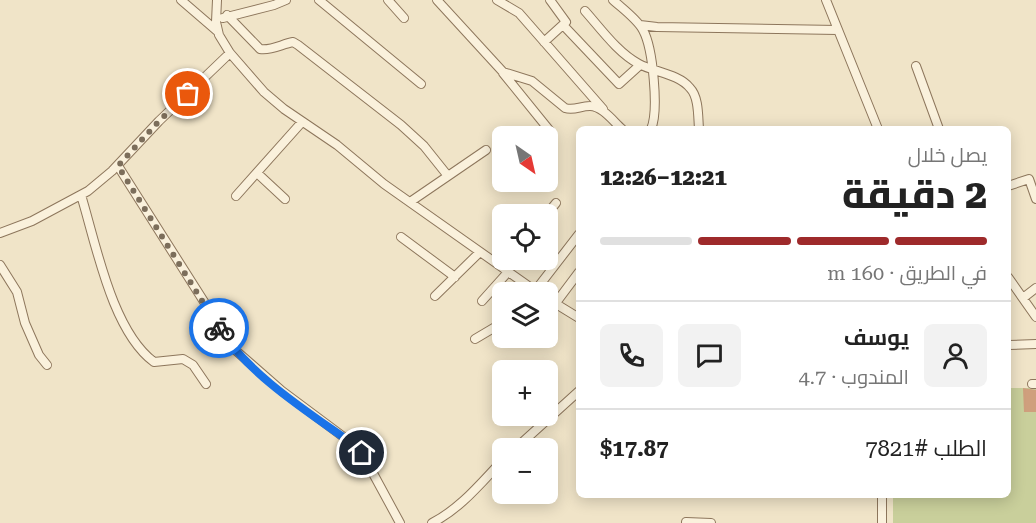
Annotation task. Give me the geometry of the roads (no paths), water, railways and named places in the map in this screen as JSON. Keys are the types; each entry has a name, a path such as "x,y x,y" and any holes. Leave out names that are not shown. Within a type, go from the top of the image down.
{"street":[{"path":"181,0 217,27 230,53 248,76 284,109 522,282"},
{"path":"217,0 217,27"},
{"path":"217,27 227,15 262,9 286,0"},
{"path":"319,0 421,84"},
{"path":"388,0 404,18"},
{"path":"437,0 503,72 546,126"},
{"path":"497,0 519,13 619,126"},
{"path":"544,42 566,22 550,0"},
{"path":"613,0 640,25 647,39 656,103 652,126"},
{"path":"826,0 877,126"},
{"path":"585,11 624,52 640,64 686,84 692,89 699,126"},
{"path":"227,15 260,49 267,51 293,42 298,45 401,125 424,146 448,176"},
{"path":"563,25 619,84 640,64"},
{"path":"640,25 668,28 838,30"},
{"path":"0,232 32,221 81,195 118,166 159,121 230,53"},
{"path":"916,66 938,126"},
{"path":"503,72 532,81 565,108 571,110 591,106 609,116"},
{"path":"236,196 302,122"},
{"path":"410,202 486,150"},
{"path":"118,166 234,349 267,379 362,453 400,523"},
{"path":"257,173 285,199"},
{"path":"1011,185 1029,178 1036,199"},
{"path":"81,195 107,287 140,350 154,362 183,359 193,365 206,384"},
{"path":"401,237 455,277"},
{"path":"543,282 576,238"},
{"path":"435,296 480,252"},
{"path":"0,265 17,291 25,322 39,355 47,365"},
{"path":"482,301 507,271"},
{"path":"558,294 576,275"},
{"path":"1011,281 1036,317"},
{"path":"1023,298 1036,288"},
{"path":"558,305 576,316"},
{"path":"475,339 492,329"},
{"path":"1011,345 1036,344"},
{"path":"527,438 576,394"},
{"path":"432,523 445,520 492,473"},
{"path":"882,498 882,523"},
{"path":"686,522 711,523"}]}
